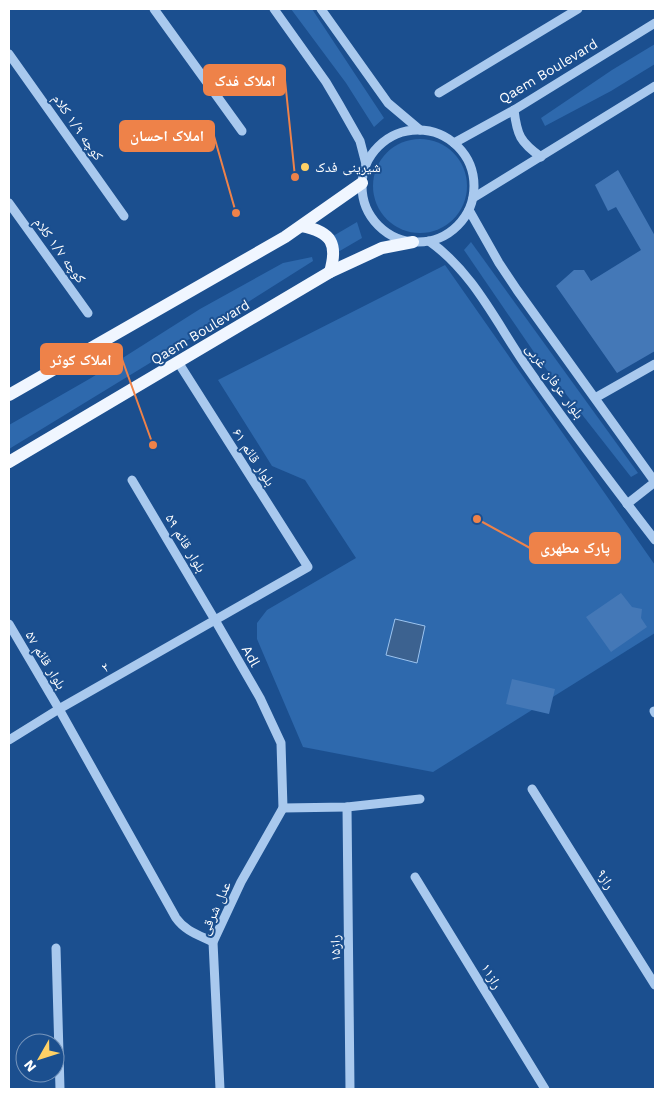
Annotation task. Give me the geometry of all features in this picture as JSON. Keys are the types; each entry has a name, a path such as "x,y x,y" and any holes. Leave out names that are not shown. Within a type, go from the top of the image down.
{"main road":[{"path":"9,395 302,226 362,183"},
{"path":"302,226 316,228 326,235 333,245 334,258 330,272"},
{"name":"Qaem Boulevard","path":"9,462 330,272 382,248 412,242"}],"street":[{"path":"154,9 242,131"},
{"path":"274,9 340,104 360,141 366,164"},
{"path":"321,9 388,103 420,130"},
{"path":"440,93 578,9"},
{"name":"Qaem Boulevard","path":"454,143 514,110 655,23"},
{"name":"کوچه ۱/۹ کلام","path":"9,54 124,216"},
{"path":"473,198 655,86"},
{"path":"514,110 517,128 525,146 541,157"},
{"path":"420,130 442,135 454,143 465,154 472,168 475,183 470,210 453,230 442,237 429,241 412,242 400,239 377,224 369,213 364,200 362,183 366,164 382,142 400,133 420,130"},
{"name":"کوچه ۱/۷ کلام","path":"9,203 88,314"},
{"name":"بلوار عرفان غربی","path":"470,210 499,263 517,290 655,482"},
{"name":"بلوار عرفان غربی","path":"429,241 451,258 465,274 526,367 655,540"},
{"name":"بلوار قائم ۶۱","path":"178,362 308,567 215,620"},
{"path":"595,398 655,364"},
{"name":"بلوار قائم ۵۹","path":"132,480 215,620"},
{"path":"627,504 655,482"},
{"name":"۲","path":"9,740 215,620"},
{"name":"Adl","path":"215,620 260,698 281,743 283,808"},
{"name":"بلوار قائم ۵۷","path":"9,624 60,709 176,918 187,930 213,942"},
{"name":"راز۹","path":"532,789 655,985"},
{"path":"283,808 347,807 420,798"},
{"name":"راز۱۵","path":"347,807 350,1089"},
{"name":"عدل شرقی","path":"220,1089 213,942 241,882 283,808"},
{"name":"راز۱۱","path":"415,877 545,1089"},
{"path":"56,948 60,1089"}],"shaded area":[{"path":"291,9 312,9 384,118 374,127 346,83"},
{"path":"655,44 655,64 611,91 545,126 541,118 612,70"},
{"path":"420,139 438,142 453,153 464,168 467,186 464,204 453,219 438,230 420,233 402,230 387,219 376,204 373,186 376,168 387,153 402,142"},
{"path":"357,222 362,238 338,252 328,239"},
{"path":"471,242 638,473 631,477 540,361 464,250"},
{"path":"312,257 313,261 9,449 9,425 91,378 200,309 283,263"},
{"path":"445,265 655,565 655,633 433,772 303,747 257,639 257,623 267,610 356,558 305,480 272,466 218,380"},
{"path":"395,619 425,626 417,663 386,655"}],"building":[{"path":"618,170 655,236 655,351 617,373 556,286 574,270 584,270 591,281 641,250 616,207 608,211 595,185"},
{"path":"621,593 632,607 642,609 641,618 647,627 611,652 586,617"},
{"path":"512,679 555,689 549,714 506,704"}],"place":[{"name":"شیرینی فدک","path":"305,167"},
{"name":"املاک فدک","path":"295,177"},
{"name":"املاک احسان","path":"236,213"},
{"name":"املاک کوثر","path":"153,445"},
{"name":"پارک مطهری","path":"477,519"}]}
